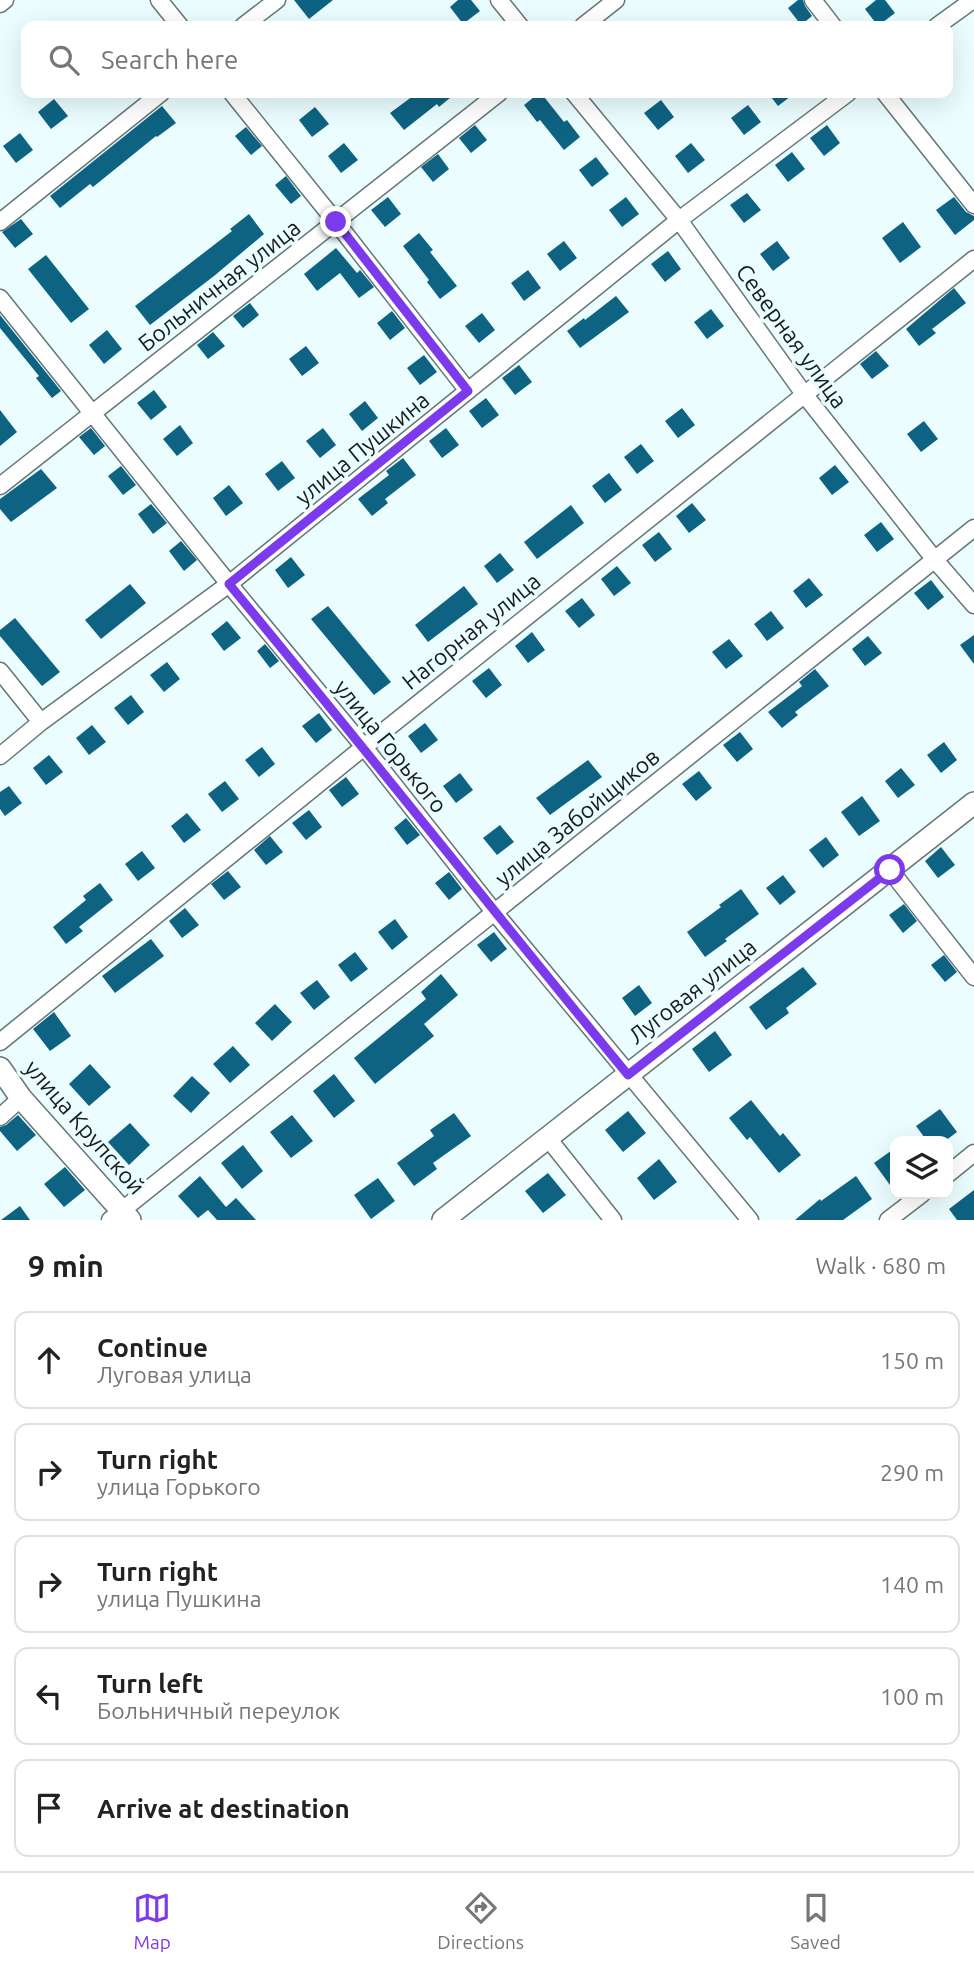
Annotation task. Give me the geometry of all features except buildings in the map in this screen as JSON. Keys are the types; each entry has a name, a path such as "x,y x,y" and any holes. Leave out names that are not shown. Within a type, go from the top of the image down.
{"main road":[{"name":"Луговая улица","path":"443,1220 974,803"},
{"name":"улица Крупской","path":"0,1068 21,1098 121,1217"}],"street":[{"path":"0,4 5,0"},
{"path":"159,0 176,21"},
{"path":"250,21 277,0"},
{"path":"499,0 516,21"},
{"path":"589,21 616,0"},
{"path":"813,0 829,21"},
{"path":"944,21 973,0"},
{"path":"0,222 155,98"},
{"path":"236,98 468,391"},
{"name":"Больничная улица","path":"0,486 493,98"},
{"name":"Северная улица","path":"578,98 679,220 804,394 935,560 974,605"},
{"name":"улица Пушкина","path":"0,756 41,722 229,584 679,220 841,98"},
{"path":"889,98 974,205"},
{"name":"Нагорная улица","path":"0,1042 364,747 974,260"},
{"name":"улица Горького","path":"0,298 495,913 750,1220"},
{"name":"улица Забойщиков","path":"121,1217 974,528"},
{"path":"0,671 41,722"},
{"path":"890,870 974,977"},
{"path":"0,1117 21,1098"},
{"path":"547,1137 613,1220"},
{"path":"953,1171 972,1158"},
{"path":"888,1220 915,1199"}],"route":[{"path":"336,222 468,391 229,584 628,1075 890,870"}]}
